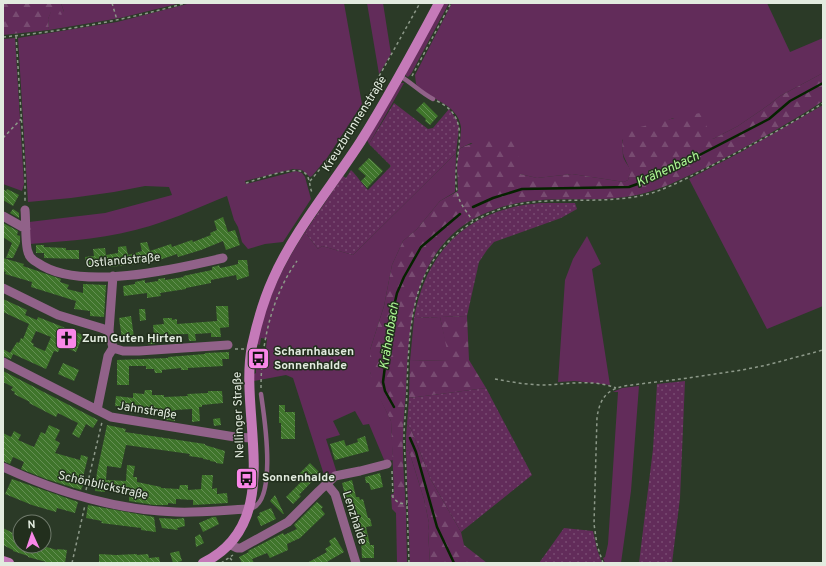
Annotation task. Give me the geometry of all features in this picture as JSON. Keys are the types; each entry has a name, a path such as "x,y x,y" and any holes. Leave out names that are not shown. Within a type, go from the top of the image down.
{"main road":[{"name":"Kreuzbrunnenstraße","path":"286,254 361,141 400,76 439,3"},
{"name":"Nellinger Straße","path":"203,563 220,553 240,529 252,496 254,480 249,391 252,346 258,319 265,299 273,279 286,254"},
{"path":"3,561 9,563"}],"street":[{"name":"Ostlandstraße","path":"25,210 28,252 36,262 43,267 72,276 113,276 159,270 222,258"},
{"path":"3,216 26,229"},
{"path":"100,412 108,356 113,348 109,332 113,276"},
{"path":"3,288 58,315 102,328 109,332"},
{"path":"113,348 124,351 139,351 228,345"},
{"name":"Jahnstraße","path":"3,362 111,417 235,437 252,438"},
{"path":"229,544 237,548 241,548 282,526 337,475 387,464"},
{"name":"Schönblickstraße","path":"3,467 48,486 85,494 111,504 164,512 248,509"},
{"name":"Lenzhalde","path":"326,484 335,494 356,563"}],"lane":[{"path":"400,76 433,99"},
{"name":"Nellinger Straße","path":"248,509 254,508 260,502 266,488 266,438 261,394"}],"path":[{"path":"112,3 117,20"},
{"path":"3,37 64,30 117,20 186,3"},
{"path":"310,181 330,156 361,109 420,3"},
{"path":"409,81 451,3"},
{"path":"16,36 25,210"},
{"path":"433,99 451,110 455,114 459,125 456,183 457,192 459,199 473,221"},
{"path":"408,563 404,436 409,344 414,310 422,281 437,254 455,234 473,221 495,211 522,204 546,201 618,199 640,196 657,191 678,183 731,156 823,103"},
{"path":"3,138 21,119"},
{"path":"246,182 295,170 304,172 310,181 312,193 321,200"},
{"path":"261,394 262,361 267,334 280,292 297,261"},
{"path":"495,379 540,384 579,383 603,385 616,388 737,371 767,365 823,350"},
{"path":"603,563 597,545 594,524 596,426 598,410 602,401 608,393 616,388"},
{"path":"72,563 86,501 85,494 96,441 100,412"},
{"path":"387,464 392,468 394,499 399,504 407,504"},
{"path":"221,563 230,558 234,563"}],"green space":[{"path":"3,3 61,3 64,12 61,15 51,12 48,19 49,30 3,35"},
{"path":"61,3 181,3 120,18 49,30 48,19 51,11 64,12"},
{"path":"191,3 344,3 362,104 327,158 312,176 310,177 302,170 293,169 245,181 246,184 296,171 302,173 305,177 311,199 283,242 265,244 248,249 242,242 227,196 169,219 135,230 60,242 30,244 29,222 105,213 172,195 169,187 145,186 71,198 28,202 18,38 117,22"},
{"path":"367,3 383,3 391,54 379,74"},
{"path":"444,3 449,3 411,74 408,77 406,76 406,73"},
{"path":"452,3 767,3 790,52 823,38 823,73 780,96 738,126 713,139 673,118 622,140 623,157 630,169 628,180 624,182 572,174 537,178 520,174 471,143 459,149 461,127 459,119 449,107 428,94 416,84 415,75"},
{"path":"15,38 24,184 22,191 3,184 3,39"},
{"path":"823,73 823,101 750,145 672,183 646,193 621,198 541,200 509,205 478,217 454,233 436,253 424,277 415,303 407,361 403,425 406,513 396,513 392,509 391,495 394,493 391,421 374,387 370,372 370,350 384,306 392,265 403,241 417,229 440,201 458,191 457,166 459,149 487,140 517,139 520,174 537,178 572,174 624,182 628,180 630,171 622,149 624,131 700,113 713,139 738,126 780,96"},
{"path":"401,83 404,83 369,144 367,140"},
{"path":"394,103 428,129 433,128 449,109 457,120 459,127 456,153 353,255 322,246 318,249 305,232 343,176 346,178 351,170 368,190 391,166 369,144"},
{"path":"823,105 823,306 767,329 689,179 741,152"},
{"path":"456,153 455,192 440,201 417,229 403,241 392,265 384,306 370,350 370,372 391,421 393,460 385,462 369,424 363,425 355,411 333,421 340,435 326,439 337,473 325,478 293,378 286,375 254,381 256,367 264,367 267,339 261,338 260,345 257,344 260,329 275,286 289,258 305,232 318,249 322,246 353,255"},
{"path":"540,203 575,203 577,209 561,218 494,242 479,262 467,316 414,318 420,293 429,271 441,252 455,236 472,224 492,214 515,207"},
{"path":"587,236 601,264 592,269 610,385 575,381 558,382 565,280 573,259"},
{"path":"467,316 469,360 486,388 409,398 410,361 449,360 440,317"},
{"path":"440,317 450,360 410,361 414,318"},
{"path":"685,381 680,498 672,563 639,563 653,449 657,384"},
{"path":"639,386 631,491 621,563 605,563 603,558 605,557 608,544 618,392 613,392 622,388"},
{"path":"486,388 532,475 461,532 431,480 411,429 407,424 409,398"},
{"path":"407,424 411,429 431,480 461,532 464,545 487,563 430,563 429,523 424,499 409,451 406,450"},
{"path":"406,450 409,451 424,499 429,523 430,563 410,563"},
{"path":"396,513 406,513 407,563 397,563"},
{"path":"564,528 593,531 602,563 539,563"}],"building":[{"path":"424,102 438,116 430,125 416,110"},
{"path":"369,158 383,171 367,188 361,181 366,176 358,169"},
{"path":"3,189 6,191 7,189 19,195 13,206 3,200"},
{"path":"13,209 19,213 19,218 10,213"},
{"path":"223,217 228,232 235,230 240,245 226,250 223,241 178,257 177,254 156,261 155,259 135,264 110,267 110,264 86,267 85,257 94,256 93,249 105,248 106,255 118,253 118,247 126,246 128,255 142,251 140,243 147,242 150,251 171,244 172,247 192,240 193,242 211,235 210,233 217,230 214,221"},
{"path":"3,223 18,231 17,235 20,236 20,243 13,258 6,258 12,243 3,237"},
{"path":"36,245 44,245 44,253 36,253"},
{"path":"44,247 79,250 79,259 44,258"},
{"path":"3,258 24,264 23,266 61,279 60,282 69,285 67,289 83,293 83,284 106,285 104,317 90,316 90,311 74,309 76,301 31,287 32,282 5,274 6,272 3,271"},
{"path":"238,260 247,260 249,276 237,280 236,275 211,280 211,283 160,293 161,296 147,298 147,293 124,296 123,286 135,284 135,282 145,280 145,283 158,281 158,279 165,278 165,280 184,277 183,276 212,270 212,267 219,265 220,268 238,264"},
{"path":"3,299 27,310 25,315 37,320 38,317 83,335 76,352 61,346 58,352 54,351 46,369 13,354 11,359 3,356 3,349 10,353 17,342 19,343 21,338 23,339 29,324 3,312","holes":["36,331 51,337 45,351 33,346 34,344 31,342"]},
{"path":"216,306 228,306 229,327 220,328 221,337 211,337 211,333 195,334 196,341 189,341 188,334 154,335 153,325 164,324 163,318 172,318 172,320 177,319 177,324 217,321"},
{"path":"139,309 145,309 146,320 140,321"},
{"path":"131,316 134,337 122,339 119,318"},
{"path":"148,338 155,338 155,344 148,344"},
{"path":"229,352 229,359 222,359 223,366 188,368 188,370 181,370 181,368 162,370 162,373 155,373 154,369 146,369 146,366 129,366 129,385 117,385 117,360 168,358 205,353"},
{"path":"63,363 79,370 74,381 58,374"},
{"path":"3,371 98,420 93,428 86,424 79,438 72,434 78,423 58,413 56,417 14,394 15,392 11,390 13,387 3,382"},
{"path":"145,390 152,390 152,395 164,395 164,397 188,396 187,394 222,391 223,403 202,405 202,407 199,407 200,421 192,422 192,409 175,410 175,421 162,419 161,410 153,410 153,408 125,405 125,407 115,406 116,396 133,398 133,393 144,394"},
{"path":"279,405 285,405 285,412 295,412 295,439 281,439"},
{"path":"220,418 221,425 214,426 213,419"},
{"path":"49,425 60,430 55,440 60,443 55,453 80,460 81,455 88,457 81,490 21,469 24,462 13,457 10,464 3,461 3,433 11,437 14,431 21,435 18,440 34,447 41,432 45,434"},
{"path":"107,425 126,429 125,432 205,444 225,451 223,464 203,458 189,456 190,454 126,445 121,468 107,466 106,480 126,481 127,465 135,466 133,477 137,477 137,482 161,488 179,489 180,485 188,485 188,490 201,489 202,475 213,475 212,489 217,488 217,494 227,493 228,503 193,505 193,500 176,499 176,504 168,503 168,505 154,505 129,501 129,495 126,493 126,490 105,489 105,492 95,491 97,472"},
{"path":"365,436 369,451 335,460 330,444 344,440 346,446 358,442 357,439"},
{"path":"310,463 320,473 299,495 301,496 293,504 286,497 301,482 296,477"},
{"path":"380,473 383,487 371,490 369,483 366,483 365,477"},
{"path":"12,479 78,502 75,513 57,508 56,512 32,505 5,494"},
{"path":"352,480 356,497 359,497 360,500 363,499 368,518 370,518 372,526 366,527 370,545 374,545 374,558 362,558 361,539 358,539 353,515 349,503 347,503 342,483"},
{"path":"275,495 284,514 270,501"},
{"path":"317,502 323,507 321,509 325,514 300,538 287,544 288,550 270,558 267,553 252,559 254,563 242,563 239,557 249,552 248,551 283,533 284,535 297,529 294,525"},
{"path":"88,505 154,517 156,532 141,530 141,528 101,523 102,521 86,518"},
{"path":"271,508 276,519 261,526 257,517 260,515 259,513"},
{"path":"216,517 219,524 203,532 199,523"},
{"path":"159,518 184,518 185,526 177,528 178,530 162,528"},
{"path":"3,528 12,532 12,550 3,545"},
{"path":"200,534 204,543 196,547 195,537"},
{"path":"335,537 344,552 325,563 307,563 327,552 325,549 331,545 329,541"},
{"path":"52,549 67,550 65,563 50,563 22,554 52,554"},
{"path":"179,551 182,561 173,563 170,553"},
{"path":"99,554 148,554 149,558 159,557 160,563 99,563"}],"waterway":[{"name":"Krähenbach","path":"473,207 493,198 522,189 629,187 657,177 769,119 790,101 823,83"},
{"name":"Krähenbach","path":"394,407 385,391 383,382 391,319 397,293 421,247 460,214"},
{"name":"Krähenbach","path":"410,438 416,452 437,527 454,563"}],"place":[{"name":"Zum Guten Hirten","path":"66,339"},
{"name":"Scharnhausen Sonnenhalde","path":"258,359"},
{"name":"Sonnenhalde","path":"247,478"}]}
